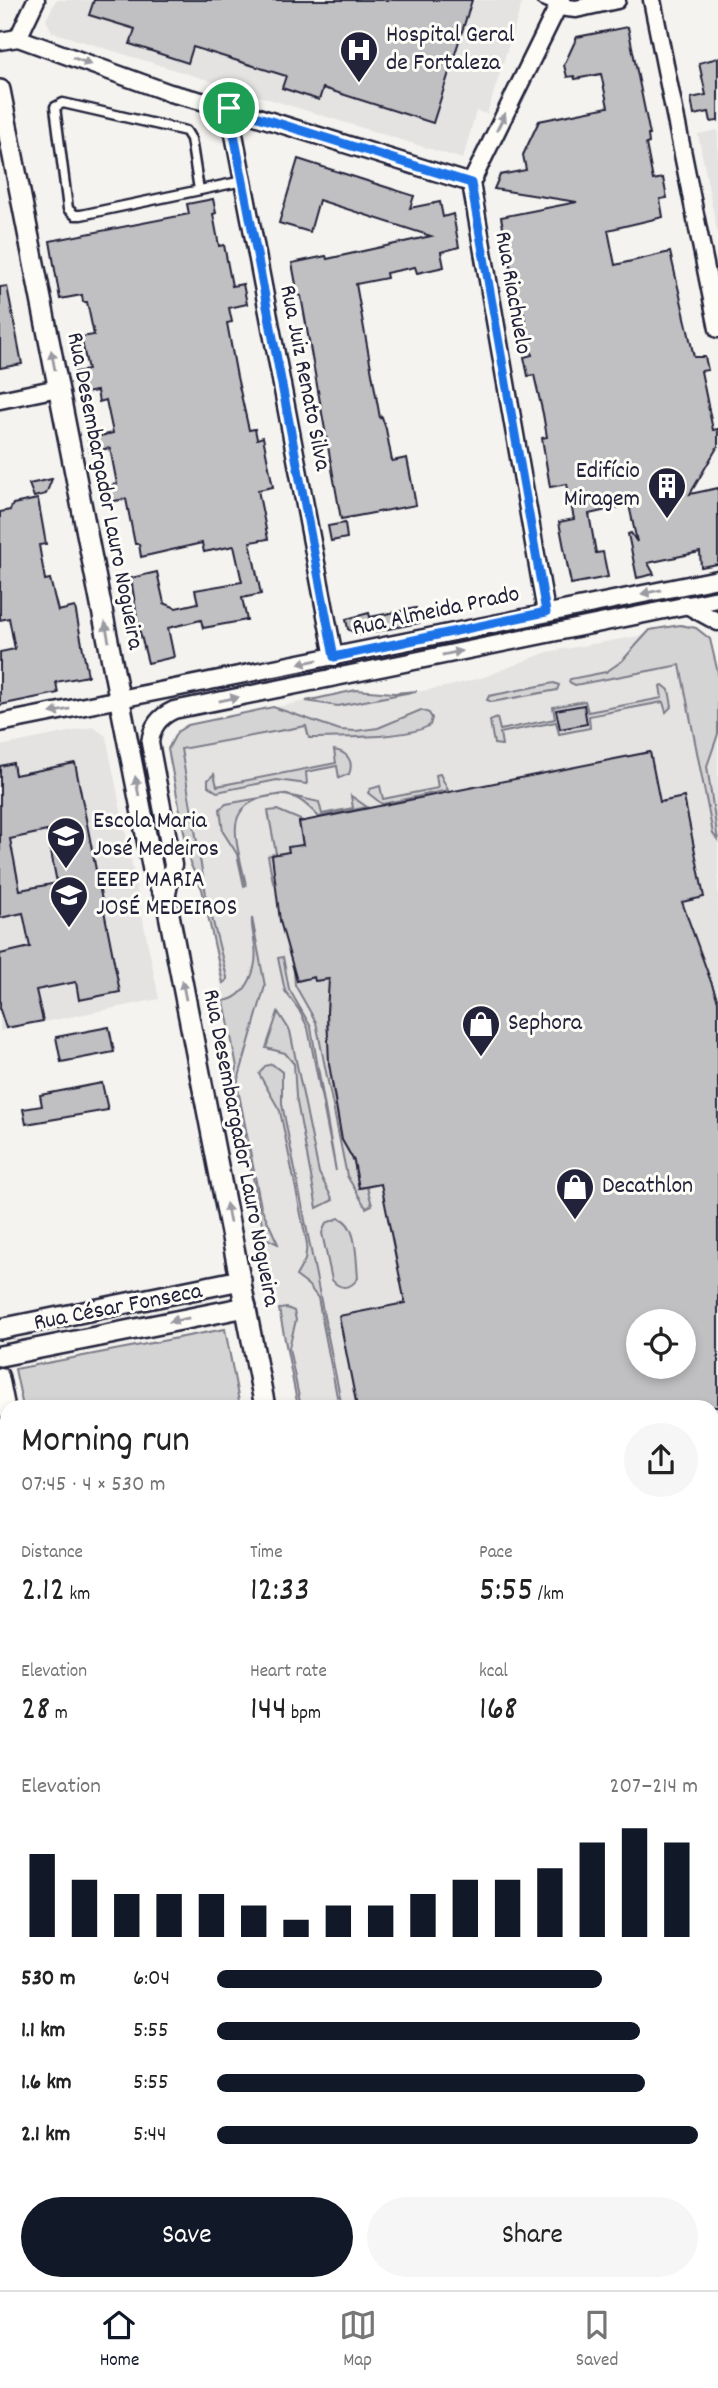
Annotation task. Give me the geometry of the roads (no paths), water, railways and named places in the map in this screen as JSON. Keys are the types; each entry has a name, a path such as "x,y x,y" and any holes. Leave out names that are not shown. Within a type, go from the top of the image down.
{"street":[{"path":"18,38 36,0"},
{"path":"0,41 18,38 170,93 229,108 471,183 560,4 576,9 617,0"},
{"path":"652,0 718,329"},
{"name":"Rua Desembargador Lauro Nogueira","path":"0,90 153,870 166,899 264,1400"},
{"name":"Rua Juiz Renato Silva","path":"229,108 334,657"},
{"name":"Rua Riachuelo","path":"471,183 546,612"},
{"path":"0,400 58,388"},
{"name":"Rua Almeida Prado","path":"0,723 718,579"},
{"name":"Rua Almeida Prado","path":"163,715 174,710 718,599"},
{"path":"685,604 718,622"},
{"name":"Rua Desembargador Lauro Nogueira","path":"163,715 154,728 150,743 173,865 166,899"},
{"name":"Rua César Fonseca","path":"0,1329 241,1280"},
{"name":"Rua César Fonseca","path":"0,1356 246,1307"},
{"path":"0,1376 5,1400"}],"lane":[{"path":"541,0 560,4"},
{"path":"199,190 191,139 186,131 63,103 55,107 71,213 81,215 243,181"}],"place":[{"name":"Hospital Geral de Fortaleza","path":"359,84"},
{"name":"Edifício Miragem","path":"667,520"},
{"name":"Escola Maria José Medeiros","path":"66,870"},
{"name":"EEEP MARIA JOSÉ MEDEIROS","path":"69,929"},
{"name":"Sephora","path":"481,1058"},
{"name":"Decathlon","path":"575,1221"}]}
